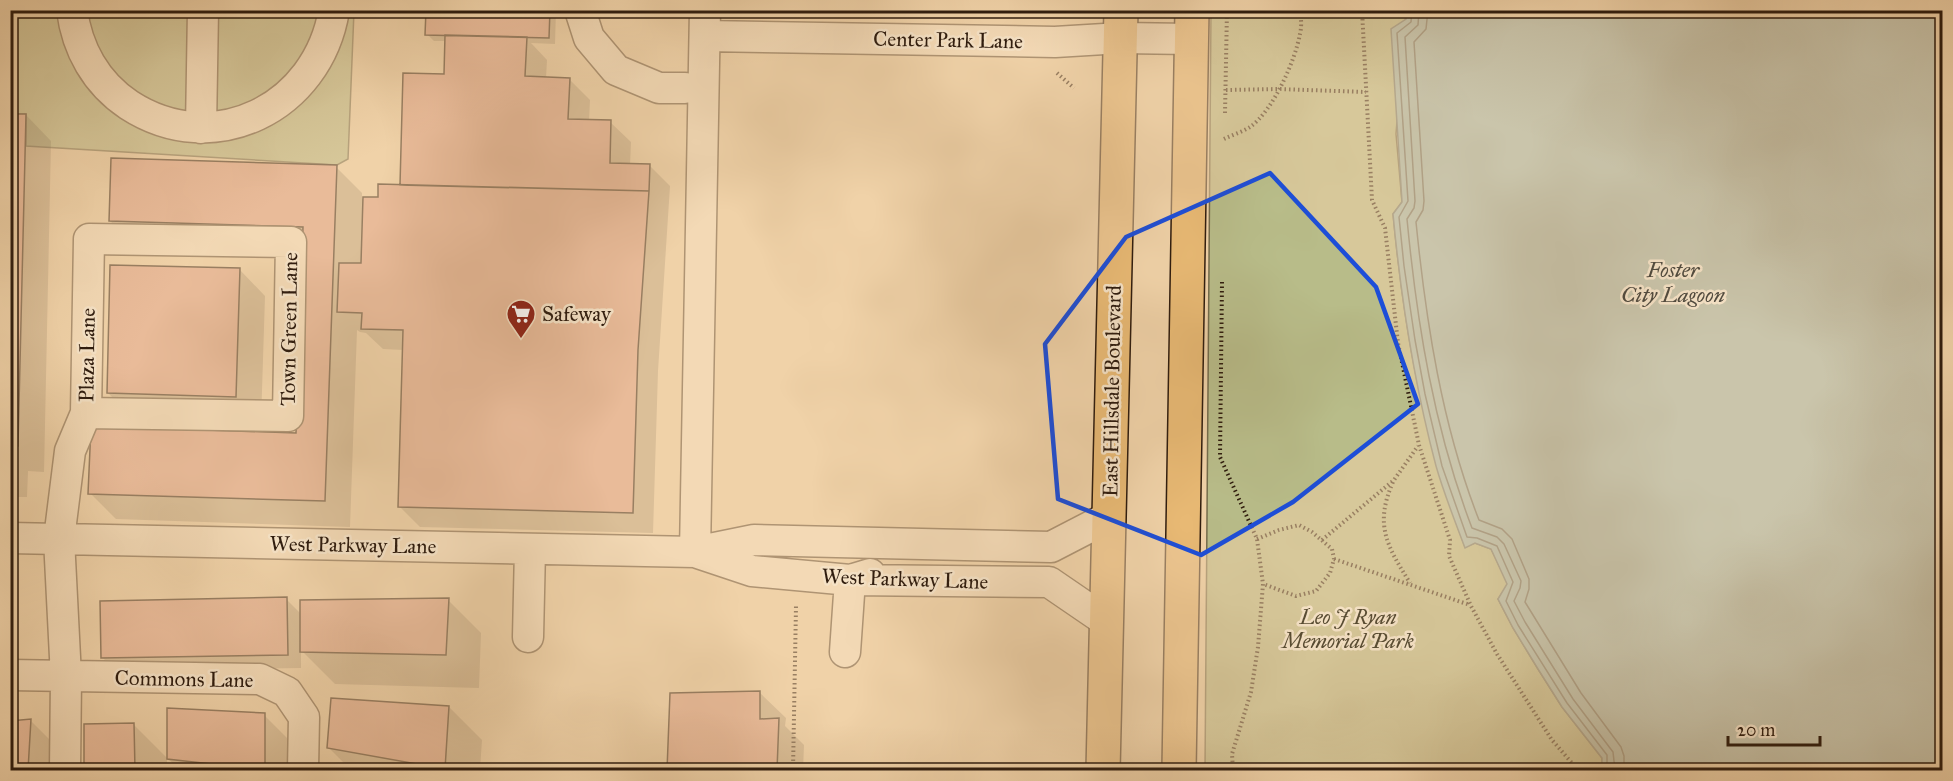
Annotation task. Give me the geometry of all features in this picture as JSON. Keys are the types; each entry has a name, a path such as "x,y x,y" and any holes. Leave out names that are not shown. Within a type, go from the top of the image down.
{"main road":[{"name":"East Hillsdale Boulevard","path":"1103,771 1121,24"},
{"path":"1179,771 1192,25"}],"street":[{"path":"72,10 74,30 90,66 112,93 146,116 180,127 201,128 219,127 254,118 286,99 312,70 327,38 334,10"},
{"path":"201,128 203,10"},
{"path":"580,10 589,38 616,70 659,88 685,88"},
{"path":"695,552 705,23"},
{"name":"Center Park Lane","path":"705,23 1055,42 1121,24 1192,25"},
{"name":"Town Green Lane","path":"86,413 288,416 291,242 89,239"},
{"name":"Plaza Lane","path":"59,539 70,452 86,413 89,239"},
{"name":"West Parkway Lane","path":"10,538 695,552 754,540 1052,547 1109,517"},
{"path":"59,539 66,677 65,771"},
{"path":"844,652 850,580 972,545"},
{"path":"528,637 530,549"},
{"name":"West Parkway Lane","path":"695,552 752,571 850,580 1049,582 1106,621"},
{"name":"Commons Lane","path":"10,675 260,679 287,692 304,717 303,771"}],"path":[{"path":"1225,119 1227,10"},
{"path":"1224,139 1250,126 1263,114 1278,89 1292,60 1301,32 1300,10"},
{"path":"1362,10 1372,200 1385,228 1398,343 1419,445 1450,540 1449,556 1471,606 1497,654 1552,740 1578,771"},
{"path":"1054,71 1074,88"},
{"path":"1226,90 1366,92"},
{"path":"1224,151 1225,129"},
{"path":"1222,280 1220,457 1257,539 1263,584 1258,647 1251,692 1232,754 1233,771"},
{"path":"1411,584 1391,552 1383,522 1384,502 1394,480 1419,445"},
{"path":"1322,540 1394,480"},
{"path":"1257,539 1299,525 1332,549 1334,559 1330,573 1316,591 1296,596 1263,584"},
{"path":"1334,559 1471,606"},
{"path":"793,771 796,598"}],"highlighted area":[{"path":"1270,173 1376,287 1418,404 1293,502 1201,555 1058,499 1045,344 1126,237"}],"green space":[{"path":"11,11 354,11 348,159 337,165 26,146 26,114 11,114"},
{"name":"Leo J Ryan Memorial Park","path":"1211,11 1406,11 1396,134 1402,202 1393,214 1403,300 1417,383 1427,424 1450,506 1465,547 1475,543 1491,549 1508,584 1498,599 1513,628 1562,707 1602,758 1602,770 1205,770"}],"water":[{"name":"Foster City Lagoon","path":"1406,10 1942,11 1942,770 1602,770 1602,758 1562,707 1513,628 1498,599 1507,584 1491,549 1475,543 1465,548 1436,466 1409,341 1393,214 1402,202 1391,29 1406,19"}],"building":[{"path":"426,10 550,10 549,38 425,35"},
{"path":"445,35 527,37 525,76 570,78 568,119 611,120 610,163 650,164 649,191 400,185 403,73 444,74"},
{"path":"10,114 26,114 18,446 10,446"},
{"path":"111,158 337,165 325,501 88,494 91,426 296,433 303,227 109,221"},
{"name":"Safeway","path":"378,184 649,191 638,350 633,513 398,507 403,330 361,329 362,313 337,312 339,263 361,263 363,197 378,197"},
{"path":"110,265 240,268 236,397 107,393"},
{"path":"287,597 288,655 101,658 100,601"},
{"path":"449,598 446,655 300,652 300,600"},
{"path":"760,691 760,719 779,718 777,770 667,770 670,693"},
{"path":"331,698 449,706 445,769 327,748"},
{"path":"167,708 265,713 265,770 167,759"},
{"path":"31,719 28,770 10,770 10,721"},
{"path":"134,723 135,770 84,770 84,724"}],"place":[{"name":"Safeway","path":"521,340"}]}
